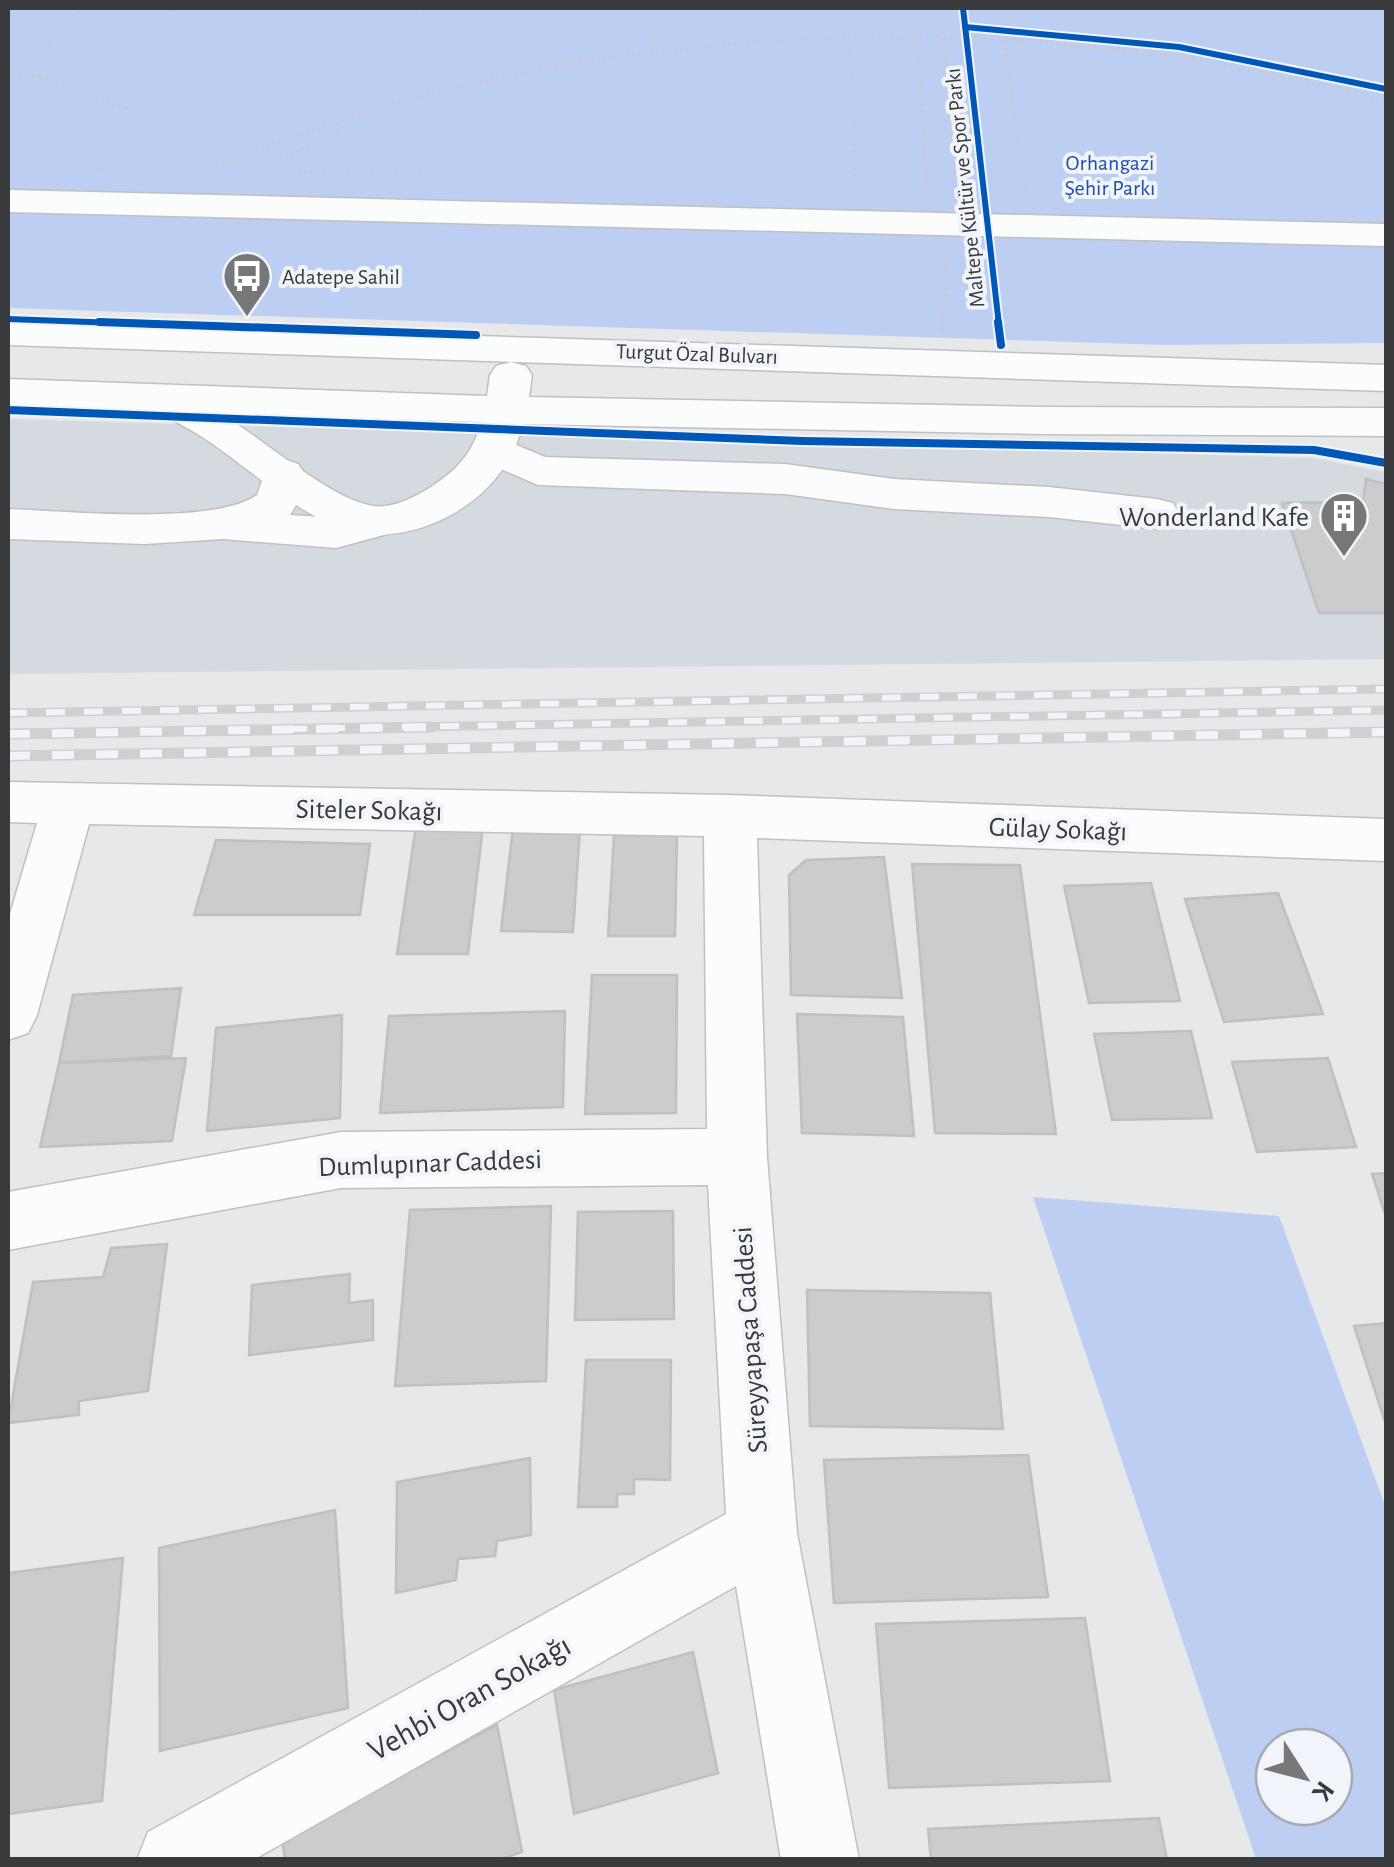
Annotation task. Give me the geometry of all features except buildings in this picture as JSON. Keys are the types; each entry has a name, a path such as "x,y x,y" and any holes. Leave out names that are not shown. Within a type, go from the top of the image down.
{"main road":[{"path":"8,201 1386,235"},
{"name":"Turgut Özal Bulvarı","path":"8,333 1386,378"},
{"path":"212,525 336,533 426,509 478,475 501,430 512,370 503,360 444,346"},
{"path":"8,392 155,398 501,430 1386,422"},
{"path":"155,398 195,414 345,514 375,522"},
{"path":"501,430 538,471 785,479 894,494 1049,502 1157,514"},
{"path":"8,524 157,527 243,521 270,509 282,491 283,474"},
{"path":"8,537 78,538 157,527"},
{"name":"Siteler Sokağı","path":"8,802 730,816"},
{"path":"8,1015 69,802"},
{"name":"Gülay Sokağı","path":"730,816 1386,840"},
{"name":"Süreyyapaşa Caddesi","path":"730,816 737,1158 762,1533 820,1860"},
{"name":"Dumlupınar Caddesi","path":"8,1222 340,1160 737,1158"},
{"name":"Vehbi Oran Sokağı","path":"200,1853 762,1533"}],"path":[{"path":"41,76 50,40 84,8"},
{"path":"93,184 124,108 175,8"},
{"path":"356,8 491,8"},
{"path":"638,8 663,50"},
{"path":"916,8 928,200"},
{"path":"941,8 957,201"},
{"path":"850,37 856,198"},
{"path":"200,172 336,121 462,86 595,59 663,50 850,37 968,38 1123,51 1268,74 1386,102"},
{"path":"1005,42 1026,203"},
{"path":"8,73 41,76 124,108"},
{"path":"943,348 947,251"}],"shaded area":[{"path":"8,419 1313,458 1386,472 1386,659 8,674"}],"green space":[{"name":"Orhangazi Şehir Parkı","path":"8,8 1386,8 1386,343 1165,345 8,308"},
{"path":"1033,1197 1279,1216 1386,1508 1386,1859 1256,1859"}],"railway":[{"path":"8,713 1386,689"},
{"path":"288,729 1386,710"},
{"path":"8,734 432,727"},
{"path":"8,756 1386,732"}],"cycle path":[{"name":"Maltepe Kültür ve Spor Parkı","path":"963,8 1001,345"},
{"path":"965,27 1179,47 1386,89"},
{"path":"8,319 476,335"},
{"path":"8,410 803,441 1314,450 1386,463"}],"place":[{"name":"Adatepe Sahil","path":"247,318"},
{"name":"Wonderland Kafe","path":"1344,558"}]}
